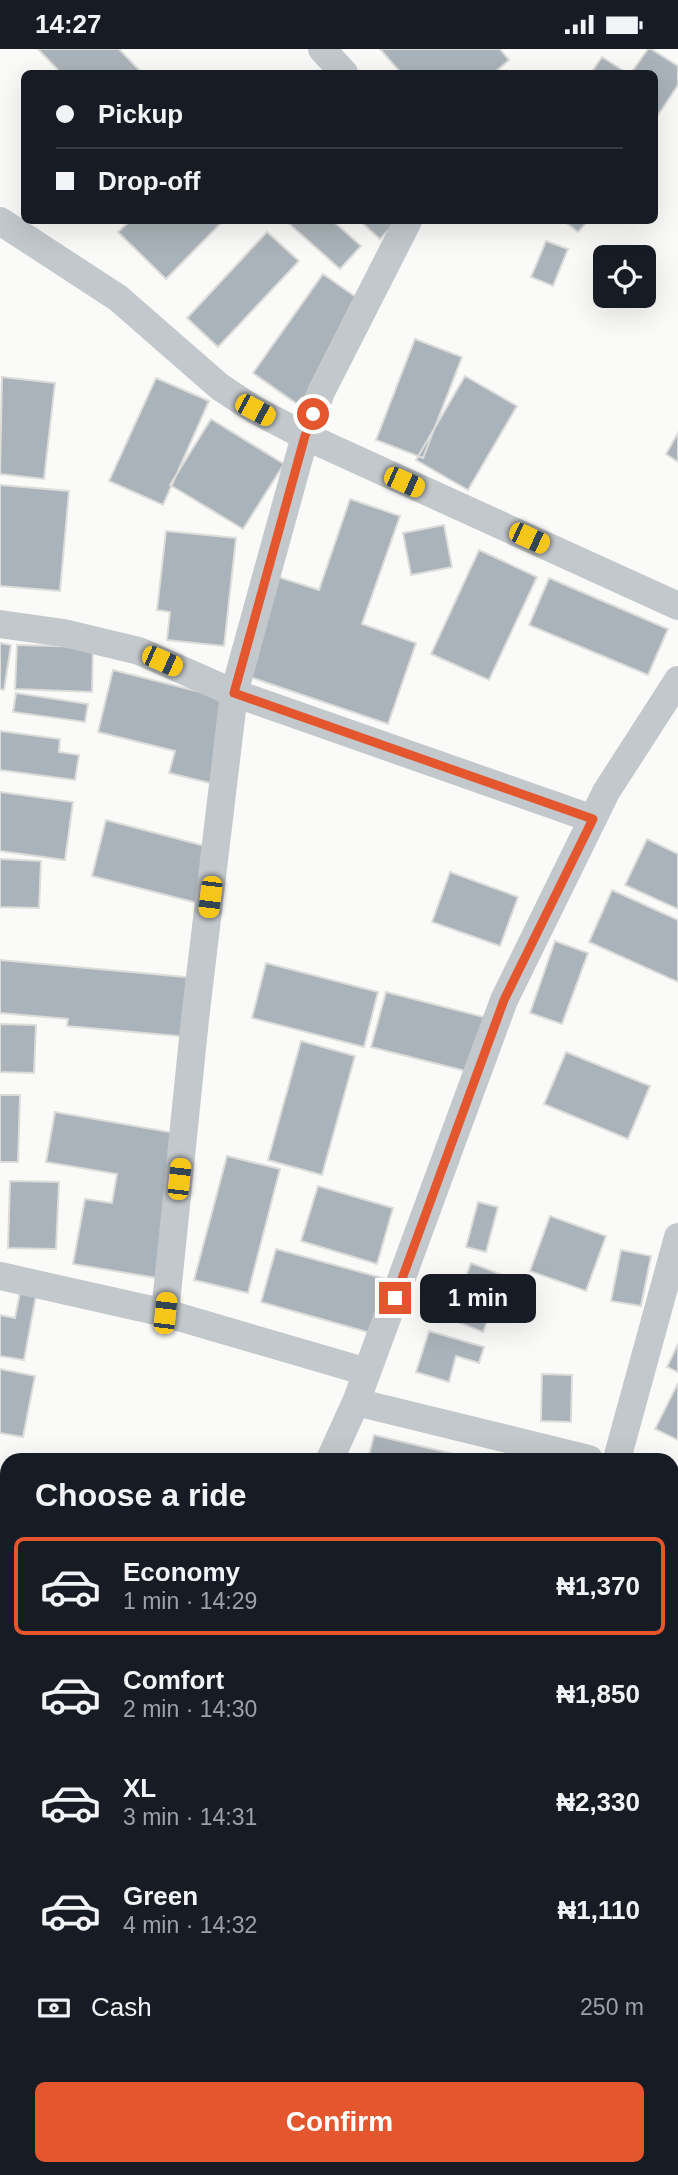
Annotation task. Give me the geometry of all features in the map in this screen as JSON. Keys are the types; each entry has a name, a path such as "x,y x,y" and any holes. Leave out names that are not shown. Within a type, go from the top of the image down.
{"street":[{"path":"322,49 341,70"},
{"path":"0,221 118,298 220,387 255,410 305,436 678,606"},
{"path":"165,1313 195,1019 234,693 305,436 321,392 406,224"},
{"path":"0,624 64,632 139,651 234,693 593,819"},
{"path":"333,1453 368,1372 504,1000 606,792 678,680"},
{"path":"619,1453 678,1237"},
{"path":"0,1276 165,1313 368,1372"},
{"path":"356,1402 564,1453"}],"building":[{"path":"38,49 119,49 139,70 58,70"},
{"path":"380,49 500,49 509,60 497,70 398,70"},
{"path":"648,49 678,66 678,85 658,115 658,70 633,70"},
{"path":"602,57 622,70 593,70"},
{"path":"127,224 220,224 166,279 118,232"},
{"path":"289,224 336,224 361,246 340,269"},
{"path":"363,224 394,224 380,239"},
{"path":"568,224 585,224 578,232"},
{"path":"267,232 299,261 218,347 187,318"},
{"path":"546,241 568,249 553,286 531,277"},
{"path":"323,274 370,307 300,406 253,373"},
{"path":"415,339 462,357 423,458 376,440"},
{"path":"465,376 517,406 468,490 416,460"},
{"path":"2,377 55,383 44,479 0,474"},
{"path":"156,378 209,401 163,505 109,481"},
{"path":"211,419 284,464 243,529 170,485"},
{"path":"678,433 678,462 666,454"},
{"path":"0,485 69,491 60,591 0,586"},
{"path":"350,499 400,516 362,624 416,643 388,724 241,674 275,576 319,590"},
{"path":"444,525 452,567 411,575 403,533"},
{"path":"166,531 236,538 224,646 167,640 170,612 157,610"},
{"path":"479,550 537,577 489,680 431,654"},
{"path":"549,578 668,629 648,675 529,625"},
{"path":"0,643 11,645 4,690 0,689"},
{"path":"17,645 93,647 92,692 15,689"},
{"path":"113,670 236,701 214,784 169,773 175,751 98,732"},
{"path":"16,693 88,704 85,722 13,712"},
{"path":"0,731 60,739 59,752 79,755 75,780 0,770"},
{"path":"0,792 73,802 65,860 0,851"},
{"path":"106,820 224,851 209,906 92,876"},
{"path":"647,839 678,854 678,909 625,885"},
{"path":"0,859 41,861 39,908 0,907"},
{"path":"450,872 518,897 500,946 432,922"},
{"path":"612,890 678,920 678,982 589,942"},
{"path":"555,941 588,953 562,1024 530,1013"},
{"path":"0,960 196,978 190,1037 67,1026 68,1019 0,1013"},
{"path":"266,963 378,992 364,1047 252,1018"},
{"path":"386,992 503,1022 489,1077 371,1047"},
{"path":"0,1024 36,1025 34,1073 0,1072"},
{"path":"301,1041 355,1056 322,1175 268,1160"},
{"path":"566,1052 650,1086 628,1139 544,1104"},
{"path":"0,1095 20,1095 18,1162 0,1162"},
{"path":"55,1112 186,1135 169,1280 73,1264 85,1199 112,1203 117,1174 46,1162"},
{"path":"227,1156 280,1169 248,1293 194,1280"},
{"path":"10,1181 59,1182 56,1249 8,1248"},
{"path":"318,1186 393,1208 377,1264 301,1241"},
{"path":"478,1202 498,1207 486,1252 466,1247"},
{"path":"550,1216 606,1236 586,1291 530,1271"},
{"path":"276,1249 386,1279 371,1333 261,1302"},
{"path":"621,1250 651,1256 641,1306 611,1301"},
{"path":"471,1263 505,1276 483,1332 450,1319"},
{"path":"21,1287 37,1290 24,1360 0,1356 0,1315 15,1318"},
{"path":"429,1331 484,1347 479,1363 456,1356 449,1382 416,1372"},
{"path":"678,1344 678,1372 667,1367"},
{"path":"0,1369 35,1376 23,1437 0,1433"},
{"path":"542,1374 572,1375 571,1422 541,1421"},
{"path":"678,1383 678,1440 655,1429"},
{"path":"374,1435 450,1453 370,1453"}],"route":[{"path":"313,414 234,693 593,819 504,1000 395,1298"}]}
